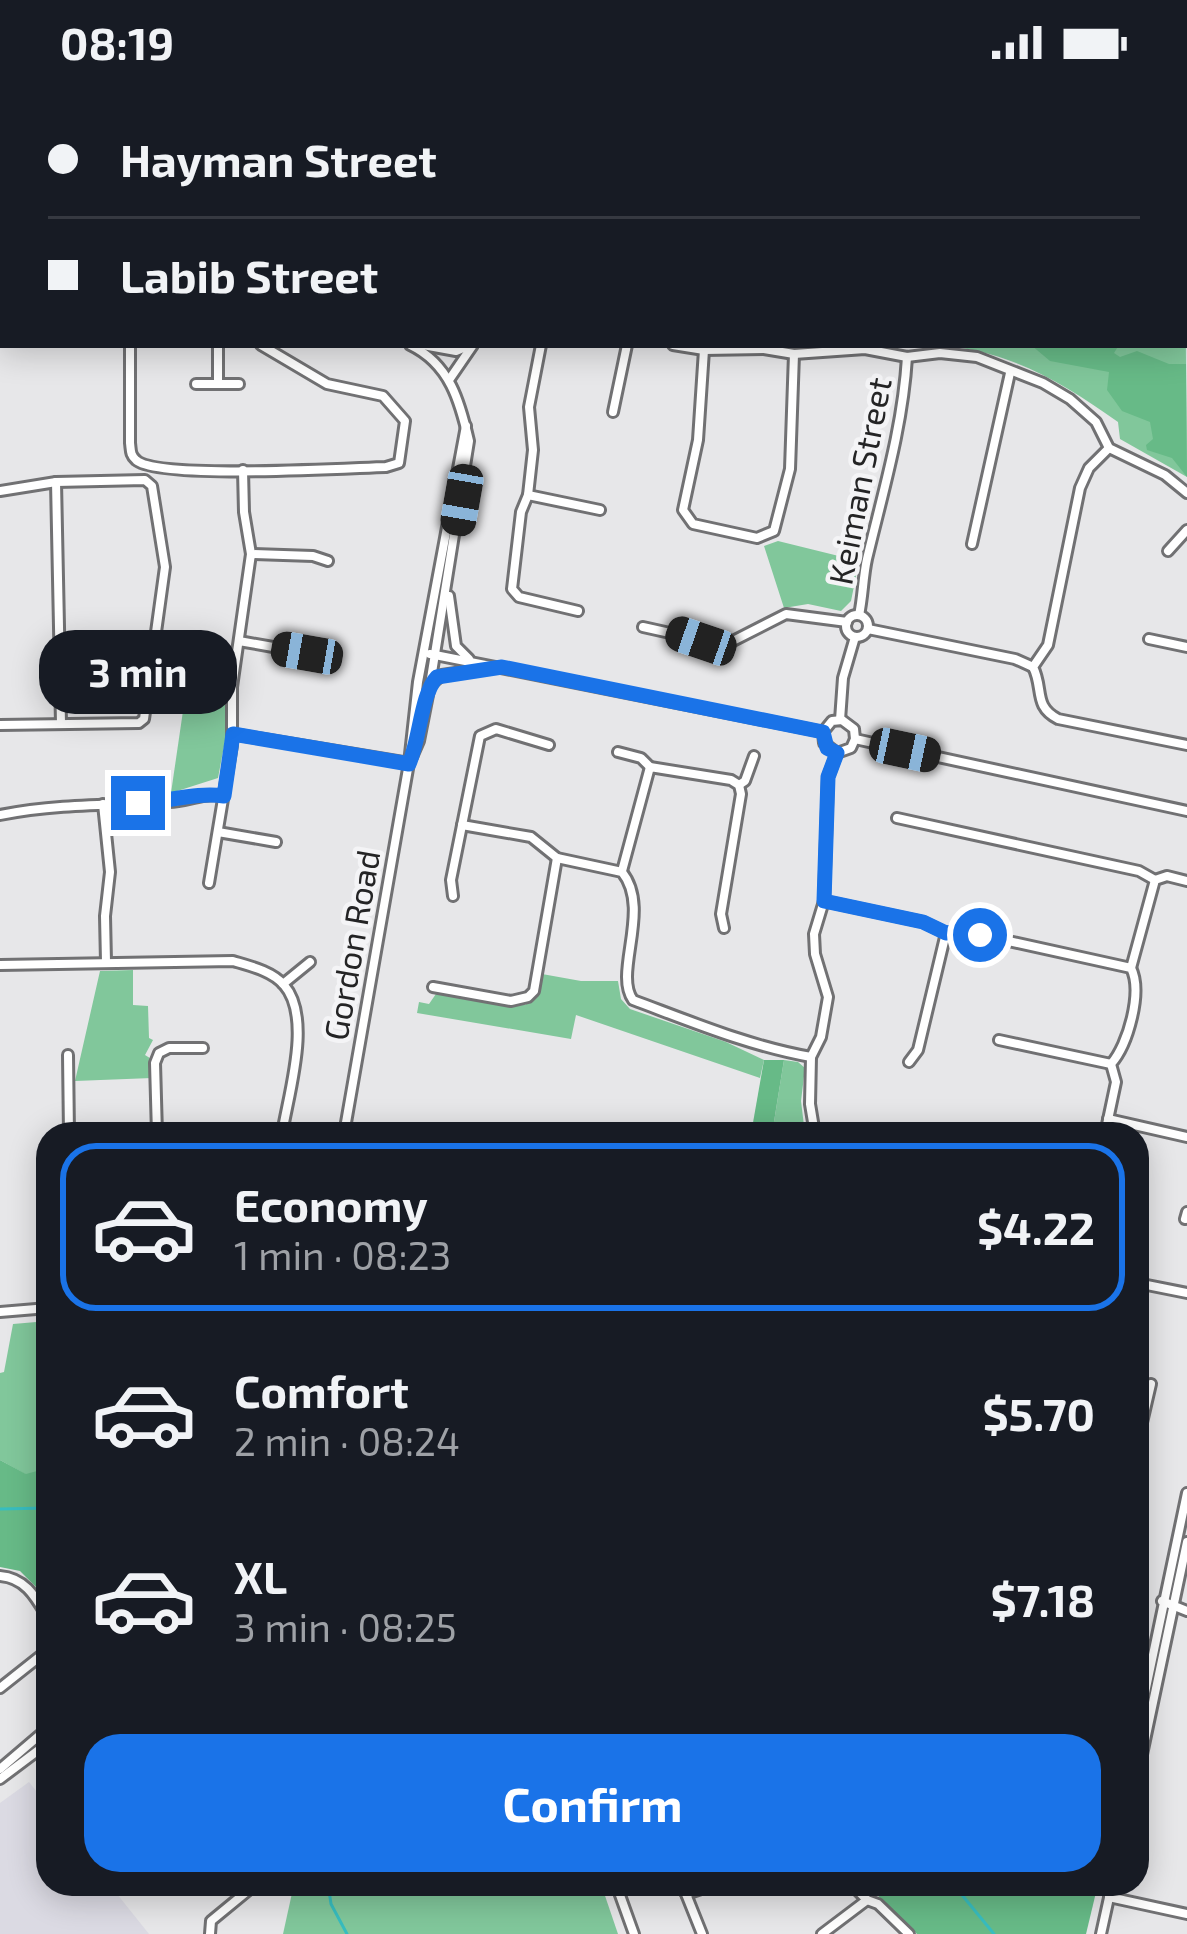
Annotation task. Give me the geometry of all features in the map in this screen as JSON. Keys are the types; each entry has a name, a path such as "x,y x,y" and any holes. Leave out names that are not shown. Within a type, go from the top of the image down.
{"street":[{"path":"130,348 130,443 136,460 189,470 399,463 405,421 389,400 327,384 266,348"},
{"path":"218,348 218,384"},
{"path":"415,348 429,356 449,380 466,426 467,461 448,583 456,646 472,661"},
{"path":"449,380 470,348"},
{"path":"540,348 529,407 533,450 528,495 521,512 512,589 519,597 578,610"},
{"path":"613,412 626,348"},
{"path":"692,348 965,355 1042,383 1070,399 1096,422 1109,448 1165,475 1187,493"},
{"path":"704,350 701,416 683,510 693,524 757,538 774,531 790,469 794,354"},
{"name":"Keiman Street","path":"859,615 867,559 904,400 907,357"},
{"path":"972,544 1010,373"},
{"path":"196,384 239,384"},
{"name":"Gordon Road","path":"346,1122 466,426"},
{"path":"1109,448 1089,468 1080,488 1048,645 1033,668 1039,701 1046,712 1115,732 1187,745"},
{"path":"209,883 233,734 232,687 251,554 243,470"},
{"path":"0,491 56,482 146,480 152,486 165,567 144,719 139,723 0,725"},
{"path":"56,482 61,723"},
{"path":"528,495 600,510"},
{"path":"1168,551 1187,530"},
{"path":"251,554 313,556 328,561"},
{"name":"Gordon Road","path":"409,764 419,741 448,583"},
{"path":"643,627 715,643 731,642 786,614 847,622 859,615 868,629"},
{"path":"847,622 847,631 855,637 868,629 1015,659 1033,668"},
{"name":"Keiman Street","path":"840,720 843,679 855,637"},
{"path":"1149,639 1187,647"},
{"path":"239,640 307,653"},
{"path":"424,652 823,732"},
{"path":"430,685 442,675 502,667"},
{"path":"840,720 850,725 855,739 847,751 837,753 827,748 823,732 828,724 840,720"},
{"path":"453,896 451,880 480,736 496,729 549,745"},
{"path":"233,734 409,764"},
{"path":"855,739 1187,811"},
{"path":"618,752 641,758 650,766 739,785 721,914 724,928"},
{"path":"813,1122 812,1057 828,997 813,946 824,901 828,777 837,753"},
{"path":"739,785 754,756"},
{"path":"622,872 650,766"},
{"path":"0,815 46,806 174,802 206,793 224,796"},
{"path":"103,804 110,872 106,962"},
{"path":"897,818 1139,872 1155,880 1167,876 1187,880"},
{"path":"462,825 531,837 556,858 622,872 632,886 633,943 626,980 632,1000 718,1028 756,1046 812,1057"},
{"path":"218,832 276,842"},
{"path":"433,987 511,1001 528,997 533,991 556,858"},
{"path":"1111,1064 1123,1051 1137,980 1131,968 1155,880"},
{"path":"824,901 923,922 946,933 963,931 1131,968"},
{"path":"909,1062 918,1050 946,933"},
{"path":"0,965 233,961 258,969 283,984 296,1010 298,1036 284,1122"},
{"path":"283,984 310,962"},
{"path":"999,1040 1111,1064"},
{"path":"157,1122 155,1063 159,1053 169,1048 203,1048"},
{"path":"68,1054 69,1122"},
{"path":"1111,1064 1116,1082 1108,1120 1117,1122"},
{"path":"1149,1129 1187,1137"},
{"path":"1149,1286 1184,1294"},
{"path":"0,1312 36,1309"},
{"path":"1149,1393 1151,1384"},
{"path":"1149,1652 1187,1493"},
{"path":"1149,1722 1187,1542"},
{"path":"0,1576 27,1586 36,1600"},
{"path":"1162,1601 1187,1611"},
{"path":"1174,1604 1187,1601"},
{"path":"0,1688 36,1660"},
{"path":"0,1768 36,1738"},
{"path":"0,1779 36,1752"},
{"path":"209,1934 211,1921 241,1896"},
{"path":"620,1896 634,1934"},
{"path":"687,1896 702,1934"},
{"path":"863,1896 909,1934"},
{"path":"1101,1934 1109,1897 1187,1914"},
{"path":"822,1934 867,1900"}],"shaded area":[{"path":"29,1782 36,1791 36,1896 119,1896 149,1934 0,1934 0,1803"}],"green space":[{"path":"963,348 1186,348 1187,477 1120,439 1118,422 1075,393 1031,369"},
{"path":"1035,348 1117,348 1114,353 1120,357 1137,351 1169,364 1186,364 1187,477 1172,458 1147,450 1153,439 1150,422 1122,411 1107,390 1109,372 1050,361"},
{"path":"778,541 859,561 851,601 841,611 808,604 784,608 764,546"},
{"path":"226,703 218,778 171,793 184,704"},
{"path":"133,970 133,1005 148,1006 149,1038 153,1040 145,1055 153,1060 152,1078 75,1081 100,971"},
{"path":"542,974 618,981 621,999 630,1009 764,1060 760,1078 576,1015 571,1039 417,1013 419,1002 429,1004 438,991 525,1005 538,993"},
{"path":"764,1060 784,1060 774,1122 753,1122"},
{"path":"784,1060 798,1062 805,1068 804,1122 774,1122"},
{"path":"36,1322 36,1472 27,1475 0,1460 0,1373 4,1372 13,1324"},
{"path":"0,1460 26,1474 36,1471 36,1587 20,1571 0,1567"},
{"path":"291,1896 605,1896 618,1934 283,1934"},
{"path":"878,1896 1095,1896 1086,1934 917,1934"}],"waterway":[{"path":"0,1509 36,1508"},
{"path":"330,1896 347,1934"},
{"path":"963,1896 994,1934"}],"route":[{"path":"138,803 174,802 206,793 224,796 233,734 409,764 419,741 430,685 437,677 502,667 823,732 827,748 837,753 828,777 824,901 923,922 946,933 980,935"}]}
